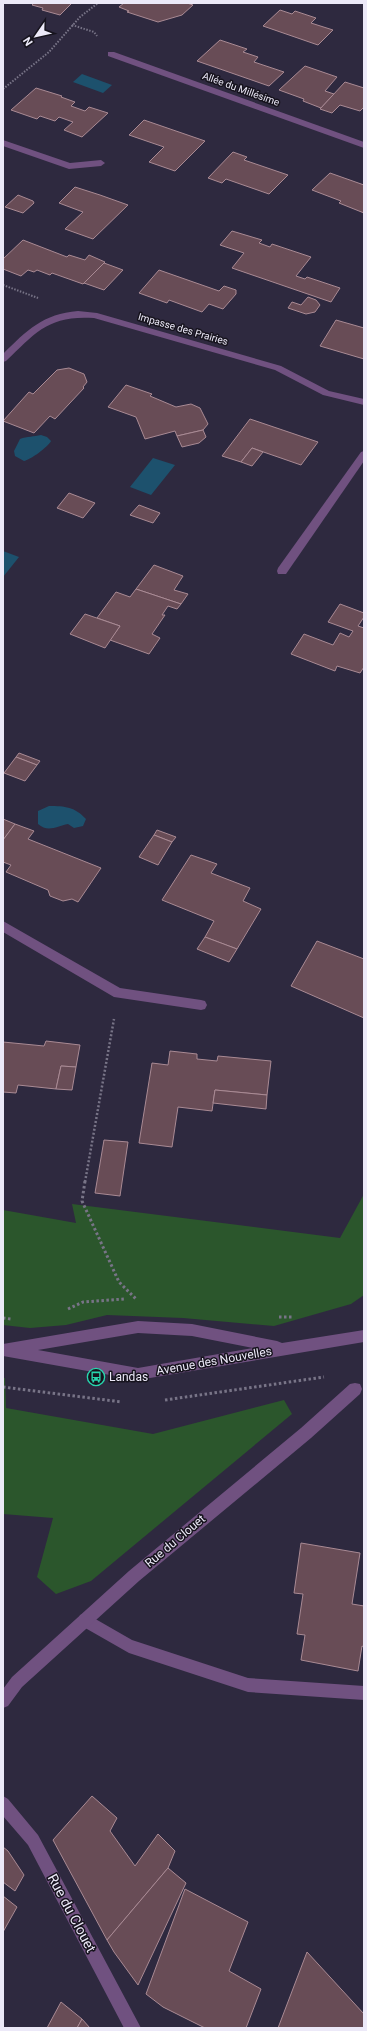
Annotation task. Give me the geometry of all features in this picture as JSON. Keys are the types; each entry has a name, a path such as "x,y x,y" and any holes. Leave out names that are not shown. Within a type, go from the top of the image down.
{"street":[{"name":"Allée du Millésime","path":"111,54 364,145"},
{"path":"3,143 69,166 101,163"},
{"name":"Impasse des Prairies","path":"3,359 38,327 63,314 78,313 94,315 278,368 326,393 364,402"},
{"path":"282,571 364,454"},
{"path":"3,926 118,993 201,1005"},
{"name":"Avenue des Nouvelles","path":"3,1350 138,1327 192,1330 284,1348"},
{"name":"Avenue des Nouvelles","path":"3,1350 138,1374 284,1348 364,1336"},
{"name":"Rue du Clouet","path":"3,1701 17,1682 134,1576 306,1433 355,1389"},
{"path":"86,1620 129,1646 248,1685 364,1693"},
{"name":"Rue du Clouet","path":"3,1804 33,1840 133,2028"}],"path":[{"path":"3,89 49,52 80,16 98,3"},
{"path":"3,285 52,303 63,314"},
{"path":"118,993 82,1202 119,1282 137,1298 138,1327"}],"green space":[{"path":"364,1194 364,1295 351,1304 274,1326 183,1318 107,1315 66,1325 30,1328 3,1325 3,1210 76,1223 72,1204 340,1238"},
{"path":"3,1378 5,1378 6,1408 153,1434 284,1400 292,1414 91,1581 56,1594 37,1577 53,1518 3,1514"}],"water":[{"path":"82,74 112,85 103,93 73,82"},
{"path":"41,435 47,437 51,441 43,450 24,461 15,456 14,451 20,439"},
{"path":"153,458 175,465 151,495 130,487"},
{"path":"3,551 19,557 3,577"},
{"path":"49,806 65,807 78,812 86,819 83,826 74,828 68,824 53,828 42,827 38,824 38,811"}],"building":[{"path":"34,3 72,3 60,15 42,10 43,8 32,5"},
{"path":"124,3 187,3 193,5 182,15 158,22 127,12 129,11 119,7"},
{"path":"280,10 292,14 295,11 316,18 311,23 333,30 318,45 263,26"},
{"path":"220,40 247,49 243,52 258,57 254,62 284,72 269,86 197,61"},
{"path":"305,66 337,77 325,91 334,94 321,108 303,101 304,99 279,90"},
{"path":"345,82 364,88 364,107 360,111 340,105 332,113 320,109"},
{"path":"36,88 62,96 61,97 75,102 71,106 85,111 89,107 108,113 82,137 64,130 73,122 59,117 55,121 40,116 37,119 11,110"},
{"path":"144,120 205,141 175,171 149,162 164,147 129,135"},
{"path":"233,152 247,157 244,160 288,175 269,194 226,179 222,183 208,178"},
{"path":"330,173 364,185 364,213 339,203 341,201 312,190"},
{"path":"75,187 128,205 93,239 65,229 83,212 59,203"},
{"path":"18,195 33,201 34,203 23,213 5,207"},
{"path":"232,231 262,240 259,243 270,247 272,244 311,257 296,276 305,279 307,277 340,288 331,302 232,268 244,253 220,245"},
{"path":"23,240 67,257 69,255 85,260 89,255 105,262 83,284 52,273 50,275 37,270 34,272 28,270 21,276 3,269 3,259"},
{"path":"104,263 123,270 104,290 84,283"},
{"path":"159,270 219,291 224,286 236,290 236,294 223,309 209,304 202,312 169,300 167,303 139,293"},
{"path":"308,297 316,300 320,305 315,312 306,314 288,308 292,302 301,305"},
{"path":"336,320 364,328 364,359 320,346"},
{"path":"69,368 84,374 87,382 83,387 84,388 55,419 50,416 34,433 3,421 29,392 33,394 57,370"},
{"path":"126,385 152,394 150,396 176,407 191,404 200,408 208,424 203,430 177,436 175,431 145,439 136,417 108,407"},
{"path":"250,419 318,442 301,465 252,448 241,462 222,456"},
{"path":"203,430 206,437 199,443 182,447 177,436"},
{"path":"252,448 263,452 252,466 241,462"},
{"path":"69,493 95,503 83,518 57,508"},
{"path":"139,505 160,513 153,523 130,515"},
{"path":"154,565 183,576 174,590 188,594 181,604 136,589"},
{"path":"136,589 181,604 177,609 168,606 162,615 165,615 152,634 160,638 149,654 110,640 120,626 97,618 116,592 130,597"},
{"path":"340,604 364,613 364,617 358,626 364,628 364,667 360,673 337,666 335,671 291,654 304,634 333,645 340,633 349,637 353,631 328,622"},
{"path":"85,614 120,626 105,648 70,634"},
{"path":"19,753 40,761 37,765 16,757"},
{"path":"16,757 37,765 25,781 4,773"},
{"path":"3,819 15,824 3,840"},
{"path":"15,824 34,831 28,839 101,868 78,902 72,899 63,901 50,896 48,890 6,872 11,865 3,862 3,840"},
{"path":"157,830 176,837 172,842 154,835"},
{"path":"154,835 172,842 158,865 139,857"},
{"path":"191,855 217,864 211,873 250,888 243,901 261,909 237,949 205,937 214,921 162,900"},
{"path":"205,937 237,949 229,962 197,949"},
{"path":"317,941 364,959 364,1018 291,986"},
{"path":"46,1041 80,1045 76,1067 61,1066 56,1089 18,1085 16,1093 3,1092 3,1042 44,1046"},
{"path":"170,1051 197,1054 197,1059 217,1061 218,1056 271,1061 267,1095 215,1090 212,1111 178,1107 172,1147 139,1143 152,1063 168,1065"},
{"path":"61,1066 76,1067 72,1090 56,1089"},
{"path":"215,1090 267,1095 266,1109 213,1103"},
{"path":"104,1140 128,1142 120,1196 95,1193"},
{"path":"301,1543 360,1553 352,1604 364,1606 364,1647 362,1646 358,1671 301,1660 305,1635 297,1634 303,1594 294,1593"},
{"path":"92,1796 117,1818 110,1831 135,1866 158,1834 175,1851 168,1868 107,1940 53,1840"},
{"path":"3,1847 8,1851 24,1875 15,1891 3,1882"},
{"path":"168,1868 186,1883 138,1985 107,1940"},
{"path":"185,1889 248,1922 229,1971 261,1989 246,2028 205,2028 163,2007 146,1994"},
{"path":"3,1896 17,1907 3,1932"},
{"path":"307,1952 364,2014 364,2028 278,2028"},
{"path":"61,2002 82,2019 77,2028 47,2028"},
{"path":"82,2019 90,2028 77,2028"}],"place":[{"name":"Landas","path":"96,1377"}]}
